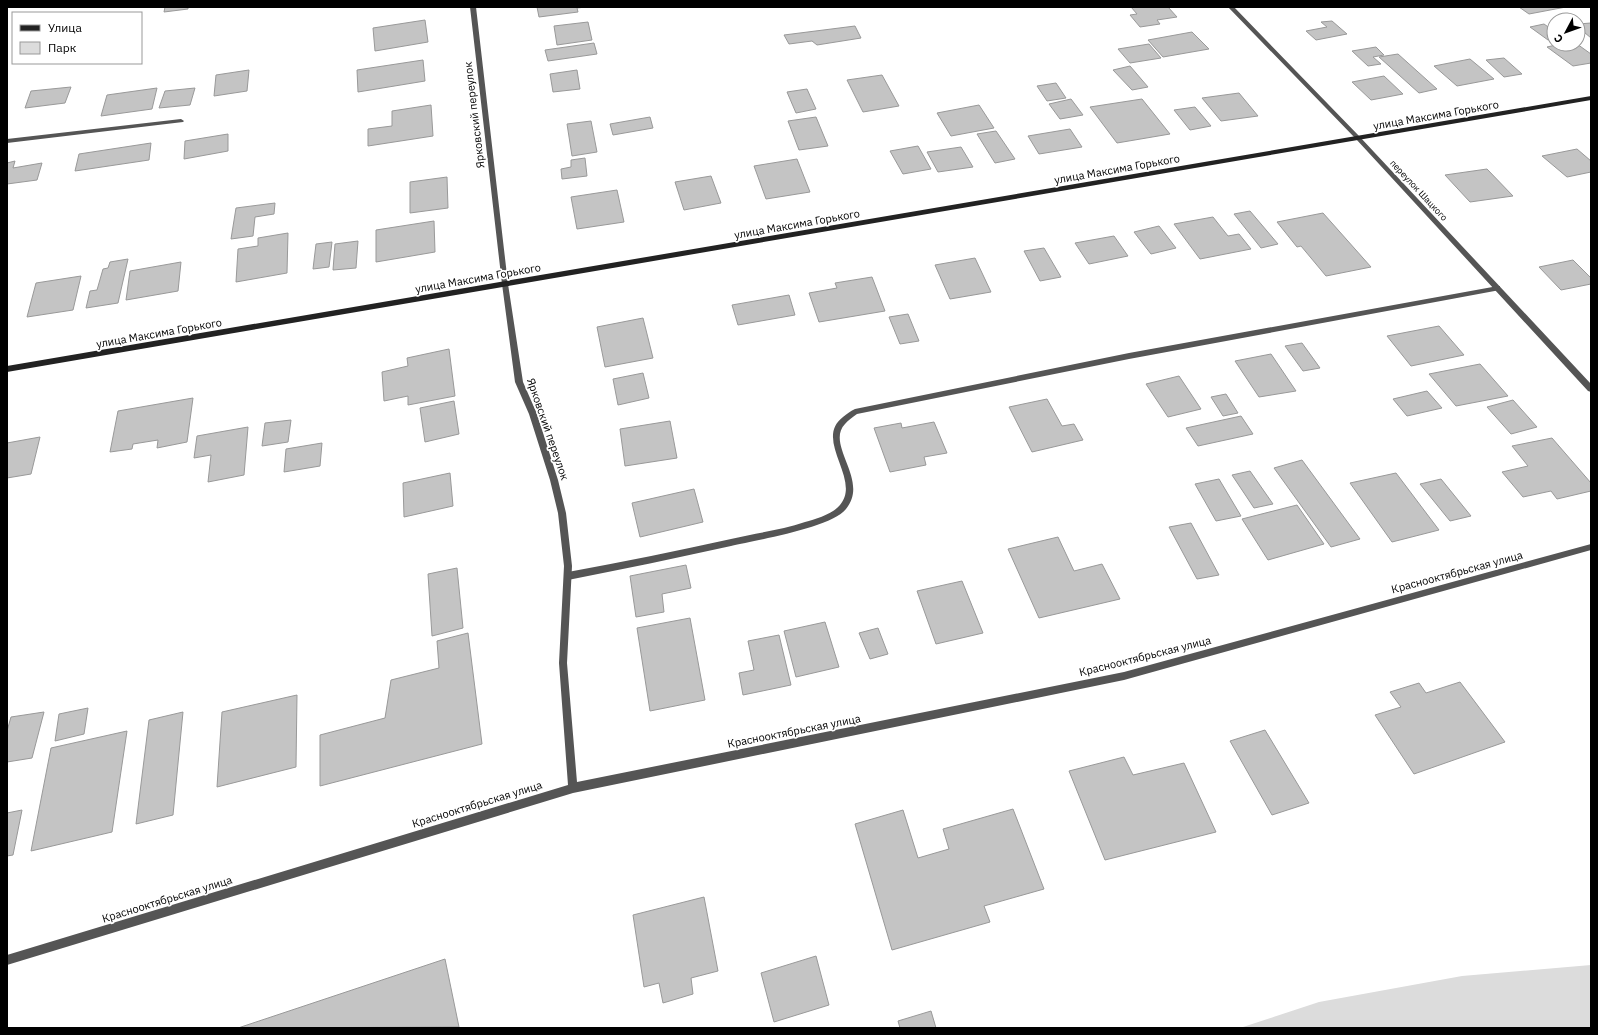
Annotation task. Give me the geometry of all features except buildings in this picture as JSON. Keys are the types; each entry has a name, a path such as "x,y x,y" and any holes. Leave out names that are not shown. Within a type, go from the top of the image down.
{"main road":[{"name":"улица Максима Горького","path":"7,369 1591,98"}],"street":[{"name":"Ярковский переулок","path":"473,7 505,284 519,382 533,414 554,480 562,512 568,566 563,663 573,788"},
{"name":"переулок Шацкого","path":"1231,7 1358,138 1591,389"},
{"path":"7,141 181,122"},
{"path":"568,576 646,561 804,526 824,518 843,507 849,497 851,486 838,450 837,427 845,417 855,412 1130,356 1498,288"},
{"name":"Краснооктябрьская улица","path":"7,960 573,788 1124,676 1591,547"}],"green space":[{"path":"1591,965 1591,1028 1240,1028 1319,1002 1462,976"}]}
